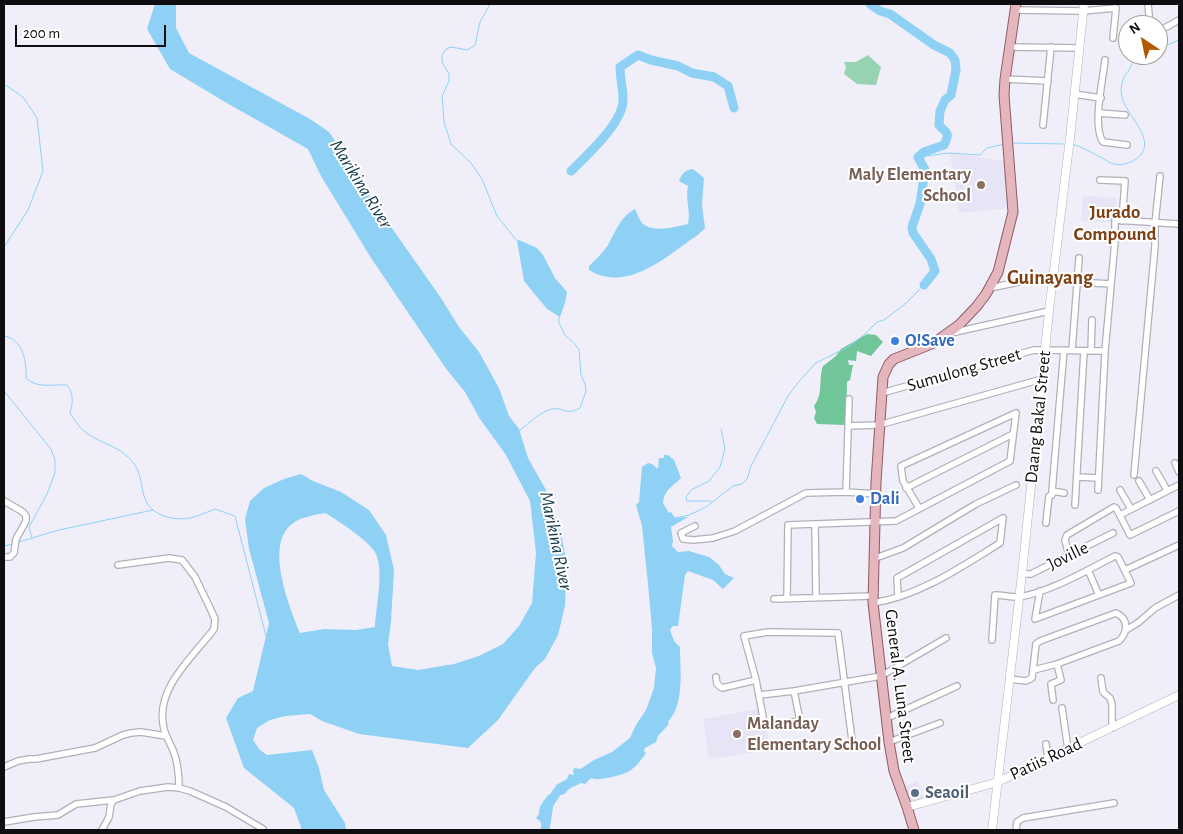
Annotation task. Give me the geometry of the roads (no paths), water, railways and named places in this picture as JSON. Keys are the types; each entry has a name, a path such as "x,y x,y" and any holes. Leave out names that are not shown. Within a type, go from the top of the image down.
{"main road":[{"name":"General A. Luna Street","path":"914,830 894,772 888,742 873,599 879,425 883,377 889,364 904,354 934,343 966,318 990,288 998,272 1012,219 1004,111 1005,79 1016,7"}],"street":[{"path":"1016,7 1116,8 1113,38"},
{"name":"Daang Bakal Street","path":"992,830 1084,7"},
{"path":"1168,26 1179,20"},
{"path":"1009,47 1079,48"},
{"path":"1043,125 1051,47"},
{"path":"1105,60 1100,98 1099,136 1103,142 1127,145"},
{"path":"1005,79 1048,82"},
{"path":"1074,94 1100,98"},
{"path":"1099,113 1125,116"},
{"path":"1134,475 1160,176"},
{"path":"1100,180 1125,182 1122,221"},
{"path":"1098,490 1105,351 1112,284 1115,220 1179,224"},
{"path":"1072,350 1079,258"},
{"path":"990,288 1038,278 1112,284"},
{"path":"947,334 1049,311"},
{"path":"1075,505 1087,351 1092,320"},
{"name":"Sumulong Street","path":"882,393 1034,350 1105,351"},
{"path":"1046,523 1049,496 1052,495 1064,350"},
{"path":"848,426 879,425 1042,379"},
{"path":"846,492 849,399"},
{"path":"787,598 788,525 896,520 1010,461 1016,413 901,466 906,488 919,508"},
{"path":"906,488 1013,434"},
{"path":"1175,462 1179,472"},
{"path":"1156,472 1167,490"},
{"path":"1078,476 1098,478"},
{"path":"1139,480 1150,500"},
{"path":"873,559 903,548 976,504 1016,485"},
{"path":"1120,515 1179,485"},
{"path":"1120,490 1131,510"},
{"path":"1052,491 1064,492"},
{"path":"695,526 681,534 684,539 713,538 735,531 806,493 846,492 876,494"},
{"path":"4,501 23,512 26,516 26,521 16,542 14,553 12,556 4,557"},
{"path":"1068,556 1065,540 1069,533 1114,507 1130,535 1179,511"},
{"path":"774,599 816,597 873,599 898,597 948,574 1000,542 1003,518 896,578 898,597"},
{"path":"815,524 816,597"},
{"name":"Joville","path":"1022,574 1031,574 1113,533"},
{"path":"1125,570 1179,545"},
{"path":"992,640 995,595 1019,596 1040,591 1088,570 1114,556 1118,557 1131,583 1035,619 1040,591"},
{"path":"118,565 169,558 182,560 195,577 215,620 214,630 169,687 165,700 163,723 166,736 177,760 179,788"},
{"path":"1088,570 1099,595"},
{"path":"1126,630 1155,608 1179,595"},
{"path":"1009,679 1026,681 1032,678 1036,644 1043,639 1116,613 1124,620 1125,635 1119,641 1034,670"},
{"path":"763,717 760,695 744,636 768,632 838,633 852,740"},
{"path":"760,695 881,676 946,638"},
{"path":"1053,700 1051,684 1061,680 1056,664"},
{"path":"716,677 717,684 722,688 756,680"},
{"path":"1101,678 1103,692 1110,698 1112,704 1112,728"},
{"path":"886,718 957,686"},
{"path":"775,724 800,721 794,691"},
{"name":"Patiis Road","path":"907,807 998,782 1179,696"},
{"path":"1062,708 1068,749"},
{"path":"888,742 910,736 940,723"},
{"path":"4,767 29,759 90,750 131,733 141,732 166,736"},
{"path":"1046,744 1048,758"},
{"path":"4,822 58,815 76,804 114,800 130,793 168,787 179,788 226,807 263,829"},
{"path":"102,830 109,818 111,804 114,800"},
{"path":"1016,830 1017,822 1023,818 1114,803"}],"water":[{"name":"Marikina River","path":"155,4 176,4 176,28 189,53 310,119 329,132 343,152 356,177 441,298 459,327 479,352 499,388 509,416 519,429 528,458 546,490 561,534 567,564 565,606 558,635 545,659 535,668 498,720 468,748 359,734 322,721 310,714 285,716 270,720 257,728 253,740 260,750 267,755 312,750 319,768 324,790 345,823 346,830 302,830 294,808 244,768 226,718 238,698 253,691 269,623 249,549 245,519 250,501 264,488 301,474 341,492 369,510 386,535 394,570 388,644 392,666 418,670 454,664 479,656 503,644 519,626 532,603 536,553 530,501 506,455 480,419 465,392 447,370 371,258 321,176 308,149 170,69 147,29","holes":["325,513 361,538 376,554 379,580 375,627 356,630 324,629 300,633 282,577 280,546 284,534 292,524 299,520"]},
{"path":"693,169 704,178 702,205 705,228 699,234 661,261 633,275 604,276 589,270 589,266 606,248 622,220 635,209 642,223 648,227 659,229 688,224 688,186 679,181 684,172"},
{"path":"519,240 537,248 543,255 555,278 567,292 560,317 547,309 524,281 517,241"},
{"path":"664,455 668,455 674,460 681,478 665,494 663,503 669,513 671,512 675,518 688,517 671,527 672,546 678,552 689,551 709,557 719,565 725,574 734,578 723,589 713,580 688,571 685,575 678,626 673,626 670,630 674,641 680,647 681,676 677,706 668,722 669,724 658,736 656,742 645,748 644,751 646,753 638,764 629,771 619,775 600,779 591,778 585,784 581,783 573,787 574,784 567,783 564,790 567,791 565,794 551,797 545,816 549,830 542,830 544,829 540,821 536,818 542,804 554,793 556,785 567,779 569,774 574,775 574,768 581,769 594,760 612,752 630,738 646,710 654,688 656,668 652,653 648,584 642,526 636,505 639,502 642,467 648,463 658,469 659,458 664,458"}],"waterway":[{"path":"490,4 480,22 475,45 468,50 451,47 446,49 442,55 442,62 449,74 449,81 442,96 444,122 451,144 471,163 482,179 497,216 517,241"},
{"path":"870,4 880,11 890,14 934,45 950,53 955,60 956,70 951,95 945,100 940,111 939,125 947,133 946,140 944,145 924,152 918,157 925,170 920,204 912,227 913,233 931,259 935,271 924,285"},
{"path":"1168,45 1179,40"},
{"path":"571,171 603,138 618,118 623,99 620,67 638,55 678,66 692,73 714,77 728,86 734,108"},
{"path":"1072,144 1114,164 1131,162 1140,155 1145,145 1144,139 1124,104 1121,88 1123,79 1131,65"},
{"path":"4,84 23,97 37,118 43,171 28,210 4,247"},
{"path":"1012,143 1063,144"},
{"path":"918,157 949,153 980,155 987,148 1005,144"},
{"path":"675,518 689,515 706,507 733,486 742,484 747,479 751,466 788,396 800,380 816,363 848,347 877,322 884,320 905,304 920,289"},
{"path":"520,430 549,410 571,411 580,408 586,391 581,375 579,350 565,335 559,323 559,315"},
{"path":"4,336 20,346 26,365 26,378 41,385 67,385 72,399 70,413 89,435 127,456 139,473 146,501 153,510 159,514 178,519 193,517 215,509 235,516 266,636"},
{"path":"4,391 51,449 55,460 55,473 47,494 29,527 32,538"},
{"path":"711,501 687,501 686,497 691,490 709,481 720,467 725,449 721,429"},
{"path":"19,542 59,530 153,510"},
{"path":"4,546 13,544"},
{"path":"545,830 549,804 557,792 579,777"}],"place":[{"name":"Maly Elementary School","path":"981,185"},
{"name":"O!Save","path":"895,341"},
{"name":"Dali","path":"860,499"},
{"name":"Malanday Elementary School","path":"737,734"},
{"name":"Seaoil","path":"915,793"}],"district":[{"name":"Jurado Compound","path":"1115,223"},
{"name":"Guinayang","path":"1050,278"}]}
